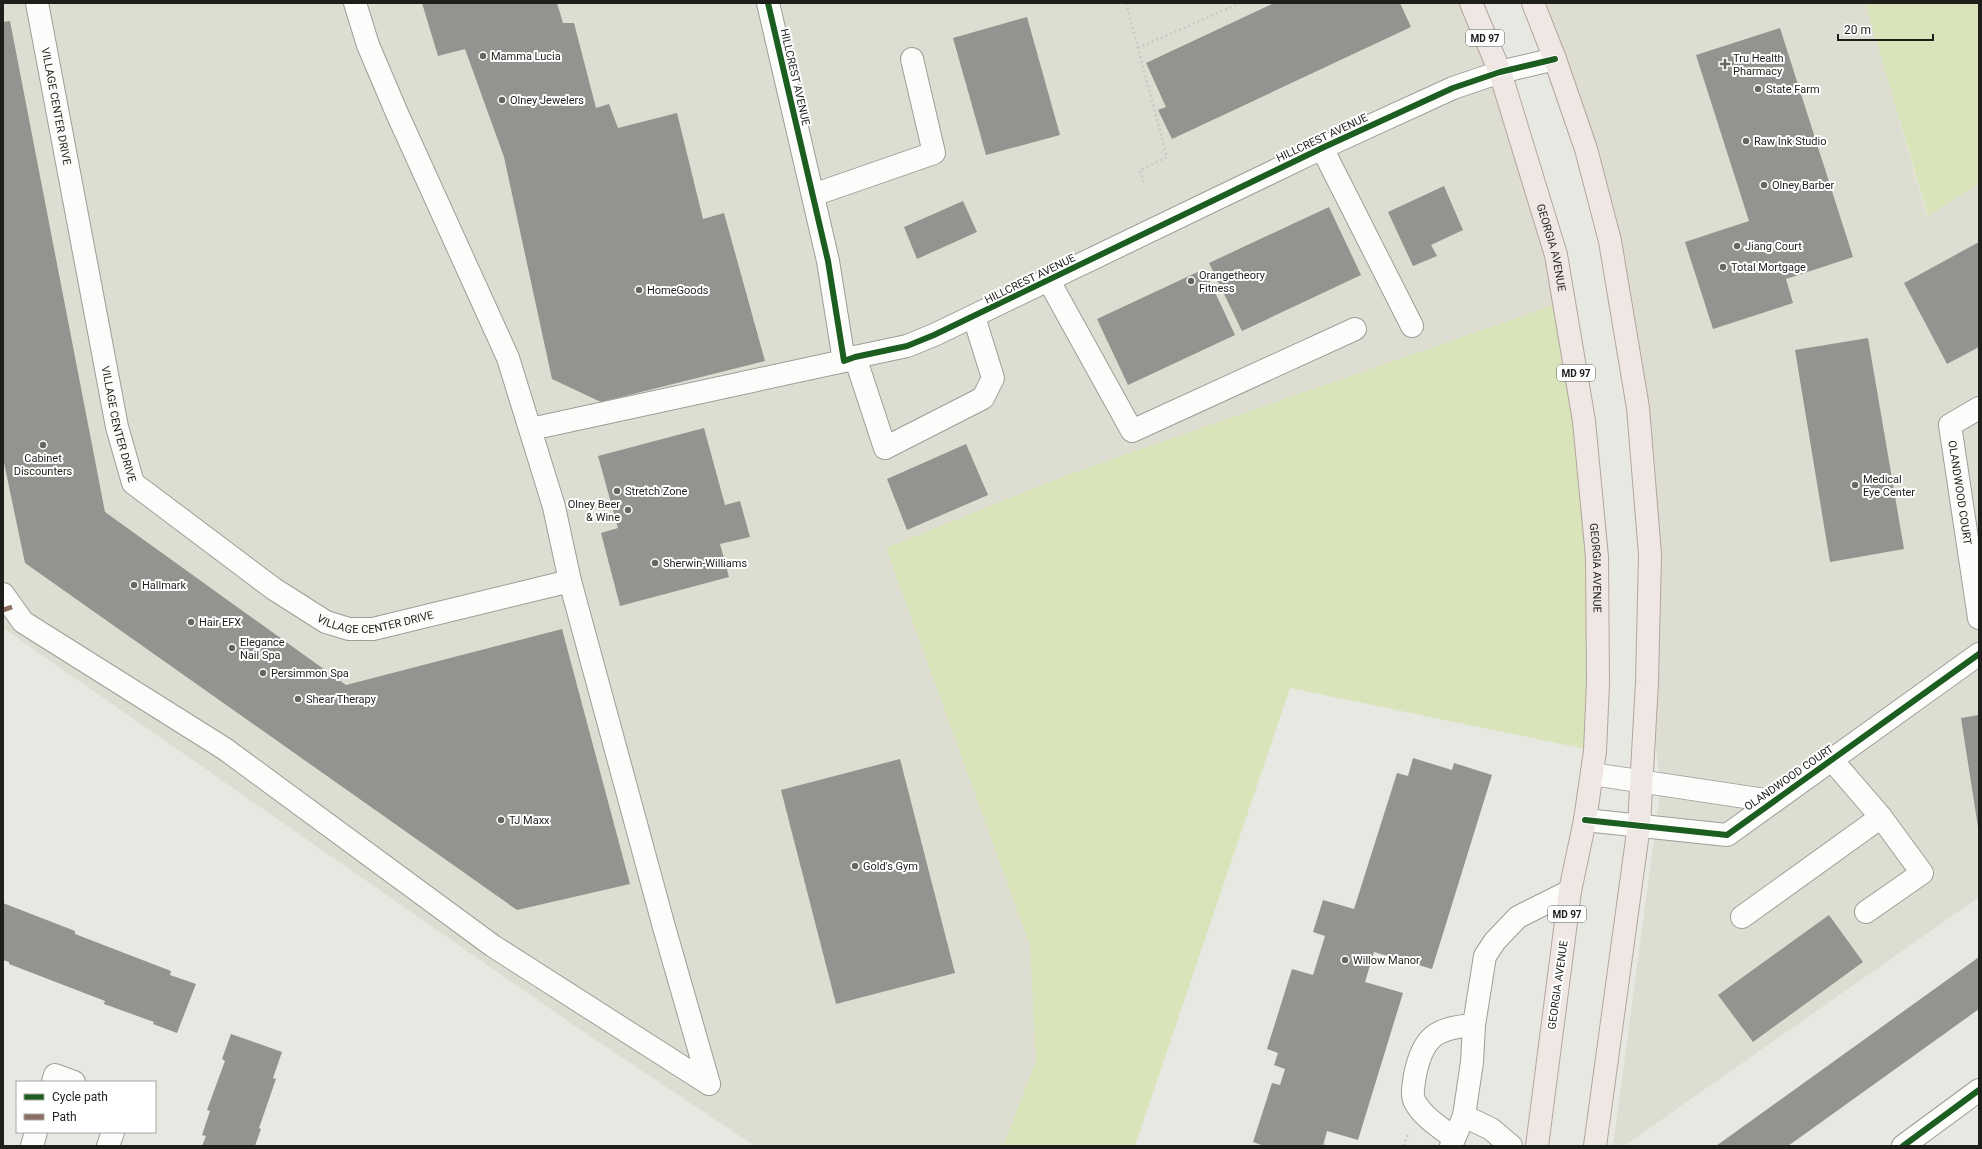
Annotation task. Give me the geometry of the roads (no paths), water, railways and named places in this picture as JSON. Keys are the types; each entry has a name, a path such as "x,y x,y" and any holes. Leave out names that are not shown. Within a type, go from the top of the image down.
{"main road":[{"name":"GEORGIA AVENUE","path":"1471,3 1500,72 1556,255 1565,301 1584,421 1597,557 1598,683 1592,774 1585,820 1570,891 1537,1146"},
{"path":"1533,3 1555,59 1586,149 1610,241 1638,408 1650,554 1647,682 1639,825 1595,1146"}],"street":[{"name":"VILLAGE CENTER DRIVE","path":"37,3 117,427 133,483 274,589 326,622 349,629 373,629 570,581"},
{"path":"3,594 23,622 225,749 493,946 709,1084 664,927 570,581 554,507 508,358 368,45 355,3"},
{"name":"HILLCREST AVENUE","path":"768,3 850,359 907,346 974,316 1322,148 1453,88 1500,72 1555,59"},
{"path":"813,195 934,153 912,59"},
{"path":"1322,148 1412,326"},
{"path":"1049,281 1132,432 1355,329"},
{"path":"531,429 850,359 885,448 983,398 993,378 974,316"},
{"name":"OLANDWOOD COURT","path":"1979,408 1950,425 1979,618"},
{"name":"OLANDWOOD COURT","path":"1585,820 1727,835 1772,801 1832,760 1979,654"},
{"path":"1832,760 1880,818 1922,873 1866,912"},
{"name":"OLANDWOOD COURT","path":"1592,774 1772,801"},
{"path":"1742,917 1880,818"},
{"path":"1474,1025 1451,1027 1431,1037 1419,1056 1414,1083 1414,1101 1452,1142 1464,1116 1472,1062 1474,1025 1485,956 1495,941 1518,917 1570,891"},
{"path":"53,1081 55,1075 71,1081"},
{"path":"1903,1146 1979,1090"},
{"path":"1464,1116 1491,1129 1511,1146"},
{"path":"32,1146 36,1133"},
{"path":"108,1146 113,1133"}],"place":[{"name":"Mamma Lucia","path":"483,56"},
{"name":"Tru Health Pharmacy","path":"1725,64"},
{"name":"State Farm","path":"1758,89"},
{"name":"Olney Jewelers","path":"502,100"},
{"name":"Raw Ink Studio","path":"1746,141"},
{"name":"Olney Barber","path":"1764,185"},
{"name":"Jiang Court","path":"1737,246"},
{"name":"Total Mortgage","path":"1723,267"},
{"name":"Orangetheory Fitness","path":"1191,281"},
{"name":"HomeGoods","path":"639,290"},
{"name":"Cabinet Discounters","path":"43,445"},
{"name":"Medical Eye Center","path":"1855,485"},
{"name":"Stretch Zone","path":"617,491"},
{"name":"Olney Beer & Wine","path":"628,510"},
{"name":"Sherwin-Williams","path":"655,563"},
{"name":"Hallmark","path":"134,585"},
{"name":"Hair EFX","path":"191,622"},
{"name":"Elegance Nail Spa","path":"232,648"},
{"name":"Persimmon Spa","path":"263,673"},
{"name":"Shear Therapy","path":"298,699"},
{"name":"TJ Maxx","path":"501,820"},
{"name":"Gold's Gym","path":"855,866"},
{"name":"Willow Manor","path":"1345,960"}]}
